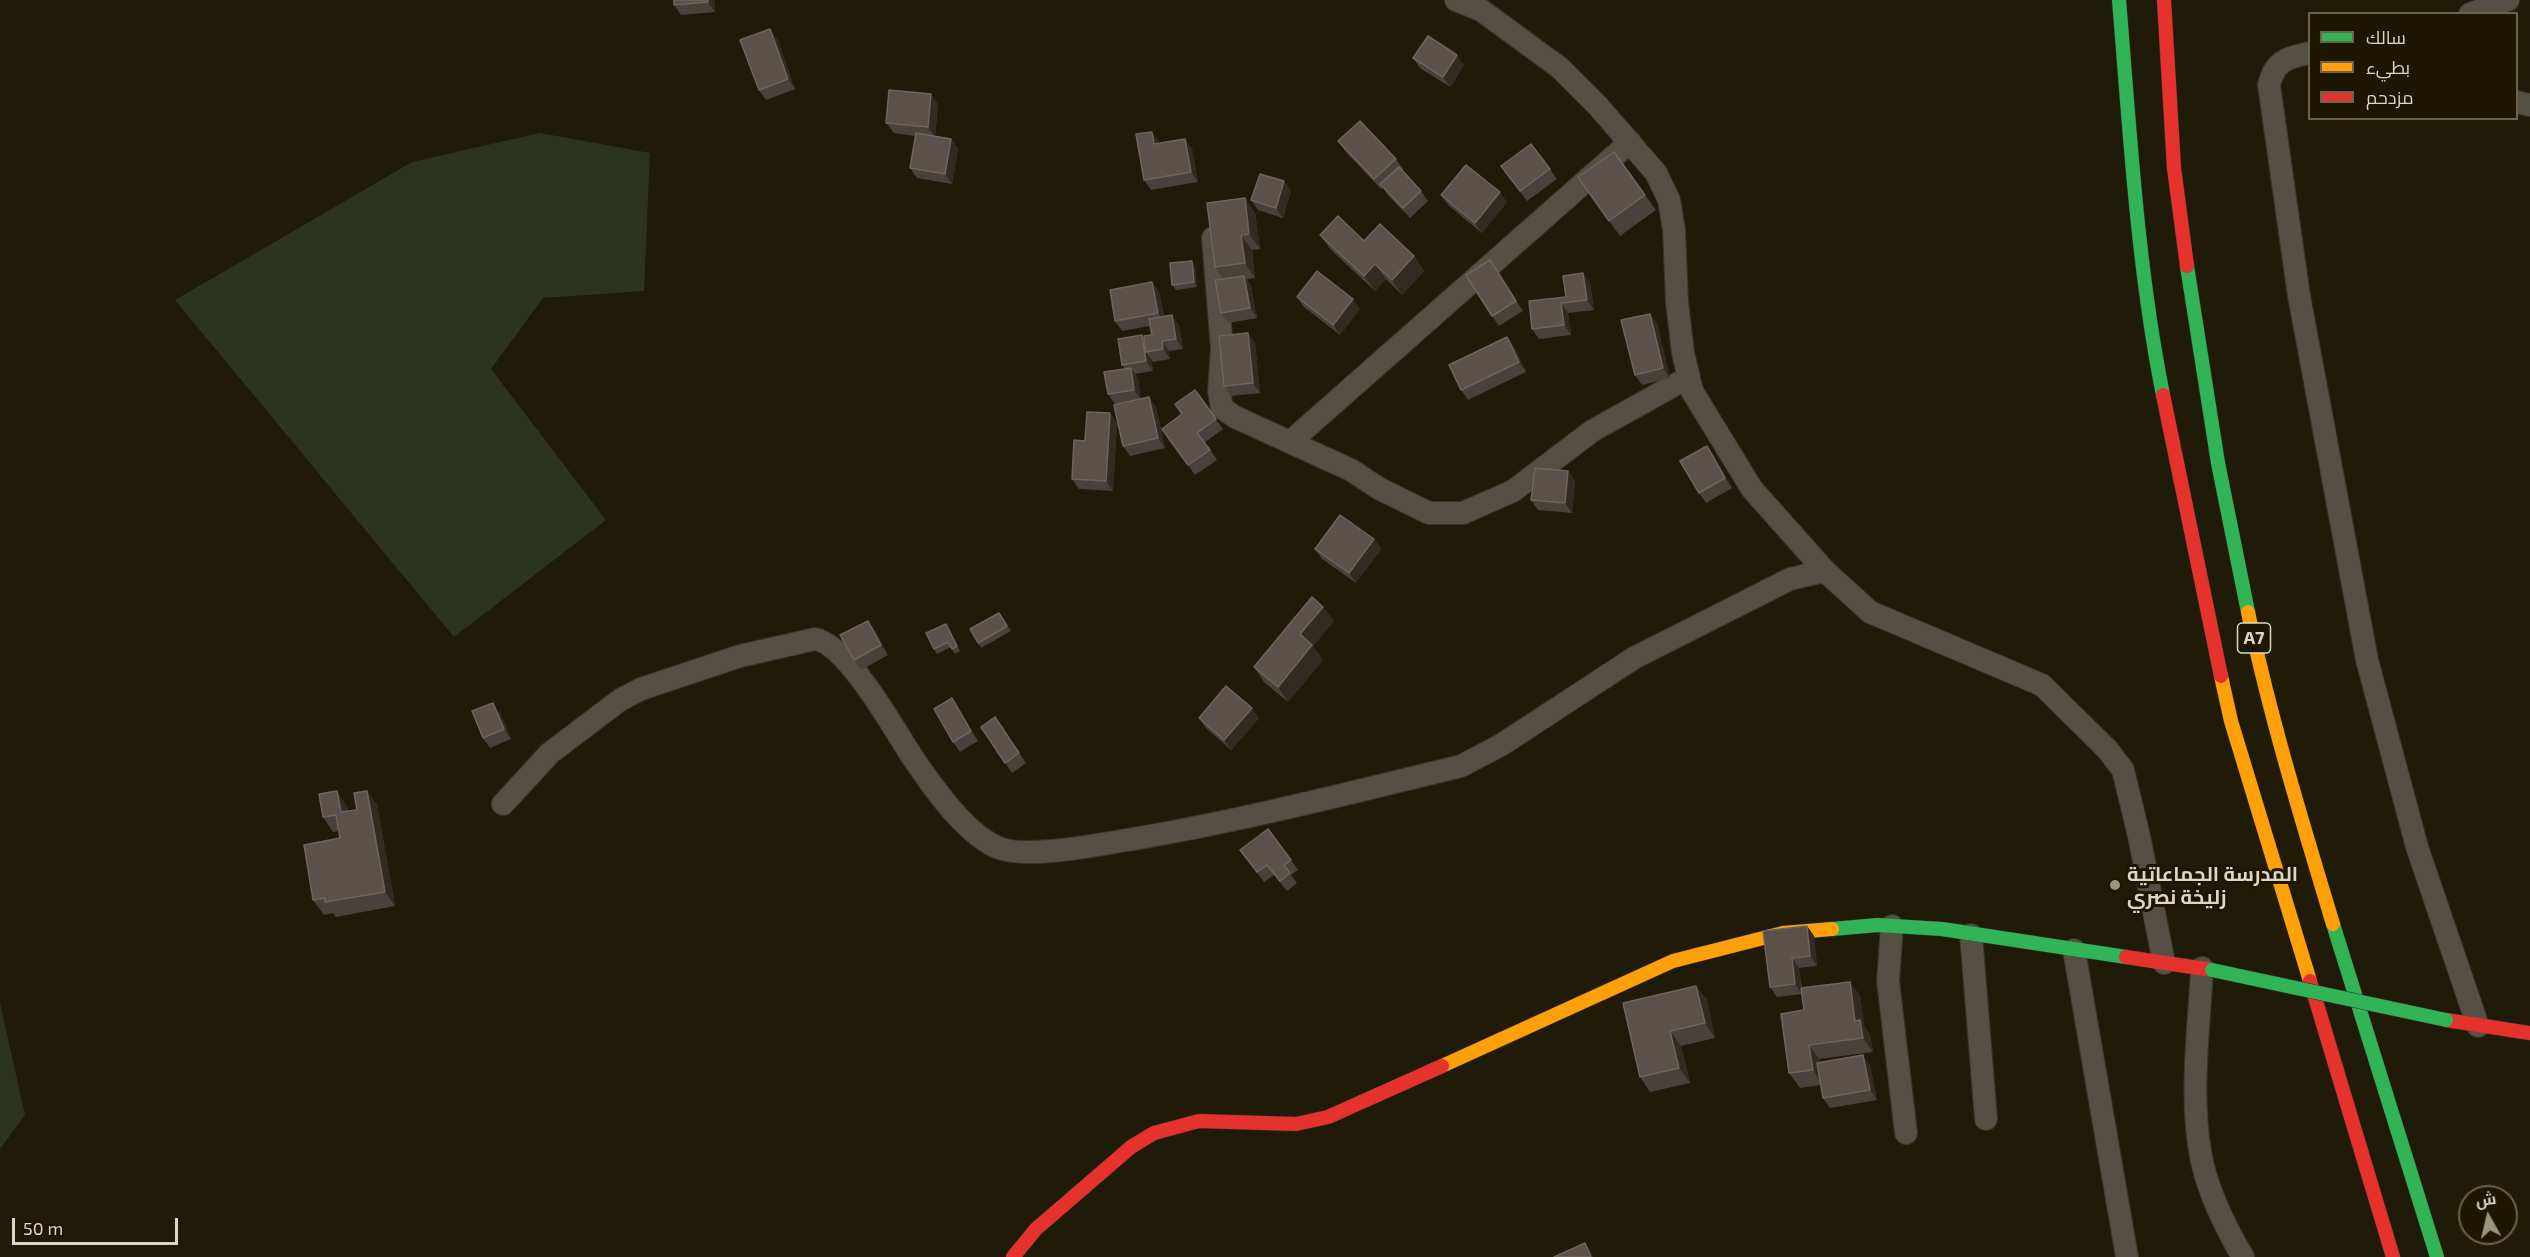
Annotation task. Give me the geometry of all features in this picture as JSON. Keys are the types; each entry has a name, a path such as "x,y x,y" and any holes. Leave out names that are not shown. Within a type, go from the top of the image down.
{"main road":[{"name":"A7","path":"2119,0 2135,187 2151,335 2231,722 2393,1257"},
{"name":"A7","path":"2164,0 2174,168 2196,329 2218,463 2259,664 2303,825 2437,1257"},
{"path":"1012,1257 1036,1229 1053,1214 1131,1147 1154,1133 1199,1121 1296,1124 1328,1117 1673,961 1783,933 1878,925 1942,929 2207,969 2446,1020 2530,1034"}],"street":[{"path":"1456,0 1481,10 1560,69 1598,106 1656,173 1669,200 1674,230 1677,302 1683,352 1692,392 1752,489 1825,571 1870,612 2042,685 2108,749 2123,770 2139,836 2164,963"},
{"path":"2475,12 2508,0"},
{"path":"2308,54 2285,60 2277,65 2269,85 2299,296 2367,660 2417,847 2478,1026"},
{"path":"1290,442 1630,142"},
{"path":"1212,225 1222,349 1219,401 1222,408 1235,417 1351,470 1380,489 1429,513 1463,513 1513,491 1592,431 1689,377"},
{"path":"503,804 550,753 620,700 641,689 740,656 815,639 823,640 831,646 862,680 934,788 960,818 990,844 1018,852 1084,847 1191,830 1461,766 1501,745 1634,658 1790,579 1825,571"},
{"path":"1892,926 1888,981 1906,1133"},
{"path":"1971,935 1986,1119"},
{"path":"2074,950 2127,1257"},
{"path":"2207,969 2196,1112 2200,1151 2206,1176 2218,1207 2243,1257"}],"green space":[{"path":"540,133 650,153 644,291 543,298 491,369 606,520 454,637 175,300 412,162"},
{"path":"0,1003 25,1115 0,1149"}],"building":[{"path":"674,0 708,0 708,2 674,5"},
{"path":"770,29 788,79 759,90 740,40"},
{"path":"1428,36 1457,55 1443,77 1413,58"},
{"path":"889,90 931,94 928,127 886,123"},
{"path":"1360,121 1396,159 1374,179 1338,141"},
{"path":"1152,132 1154,144 1185,139 1191,172 1144,180 1136,134"},
{"path":"916,133 951,139 945,174 910,168"},
{"path":"1531,144 1550,169 1520,191 1501,166"},
{"path":"1614,152 1645,195 1609,221 1578,177"},
{"path":"1466,165 1500,192 1475,223 1441,195"},
{"path":"1399,167 1421,191 1403,208 1380,184"},
{"path":"1260,174 1284,181 1276,208 1251,200"},
{"path":"1245,198 1249,234 1241,235 1245,263 1215,267 1207,203"},
{"path":"1338,216 1364,241 1380,224 1414,256 1392,280 1375,264 1364,276 1320,235"},
{"path":"1490,260 1516,301 1492,316 1466,275"},
{"path":"1192,261 1194,282 1172,285 1170,263"},
{"path":"1317,271 1353,299 1333,325 1297,297"},
{"path":"1583,273 1587,300 1561,303 1564,325 1532,329 1529,301 1566,297 1563,276"},
{"path":"1244,276 1250,308 1221,313 1215,280"},
{"path":"1152,282 1158,313 1115,321 1110,290"},
{"path":"1650,314 1663,368 1635,375 1621,320"},
{"path":"1172,315 1176,339 1162,341 1163,349 1146,352 1144,336 1152,335 1149,319"},
{"path":"1248,333 1253,383 1224,386 1219,336"},
{"path":"1142,335 1146,361 1122,365 1118,339"},
{"path":"1507,337 1519,362 1461,390 1449,365"},
{"path":"1131,368 1134,390 1108,394 1104,372"},
{"path":"1195,390 1216,419 1197,433 1210,450 1188,465 1162,429 1182,414 1175,404"},
{"path":"1149,397 1158,438 1123,446 1114,405"},
{"path":"1087,412 1110,413 1106,481 1072,479 1074,440 1085,441"},
{"path":"1707,446 1725,478 1699,493 1680,461"},
{"path":"1535,468 1568,471 1565,503 1531,500"},
{"path":"1340,515 1374,539 1349,573 1315,549"},
{"path":"1312,597 1323,607 1300,634 1312,645 1278,687 1254,667"},
{"path":"999,613 1007,626 978,643 970,629"},
{"path":"868,621 881,645 854,660 840,635"},
{"path":"946,624 957,646 952,649 948,642 934,649 926,633"},
{"path":"1226,686 1252,708 1224,740 1199,718"},
{"path":"952,698 971,731 953,742 934,709"},
{"path":"493,703 504,729 483,738 472,711"},
{"path":"995,717 1019,753 1005,763 981,727"},
{"path":"337,791 341,812 357,810 354,793 367,791 385,892 325,902 325,898 313,900 304,845 340,838 336,815 323,817 319,794"},
{"path":"1268,829 1291,860 1284,865 1290,873 1280,881 1267,865 1257,872 1240,850"},
{"path":"1807,926 1810,956 1792,958 1795,984 1770,987 1763,931"},
{"path":"1850,982 1855,1021 1860,1020 1863,1038 1809,1045 1813,1070 1789,1073 1781,1014 1804,1010 1801,988"},
{"path":"1696,986 1705,1023 1670,1031 1679,1068 1640,1077 1623,1003"},
{"path":"1863,1055 1870,1090 1823,1098 1817,1063"},
{"path":"1585,1243 1591,1257 1554,1257"}],"traffic: fast":[{"path":"2119,0 2141,248 2163,395"},
{"path":"2187,266 2218,463 2248,612"},
{"path":"2333,924 2437,1257"},
{"path":"1832,929 1878,925 1942,929 2126,957"},
{"path":"2212,970 2446,1020"}],"traffic: slow":[{"path":"2248,612 2276,730 2333,924"},
{"path":"2221,676 2231,721 2310,981"},
{"path":"1442,1066 1673,961 1783,933 1832,929"}],"traffic: jam":[{"path":"2164,0 2174,168 2187,266"},
{"path":"2163,395 2221,676"},
{"path":"2126,957 2212,970"},
{"path":"2310,981 2393,1257"},
{"path":"2446,1020 2530,1033"},
{"path":"1013,1257 1036,1229 1131,1147 1154,1133 1199,1121 1296,1124 1328,1117 1442,1066"}],"place":[{"name":"المدرسة الجماعاتية زليخة نصري","path":"2115,885"}]}
